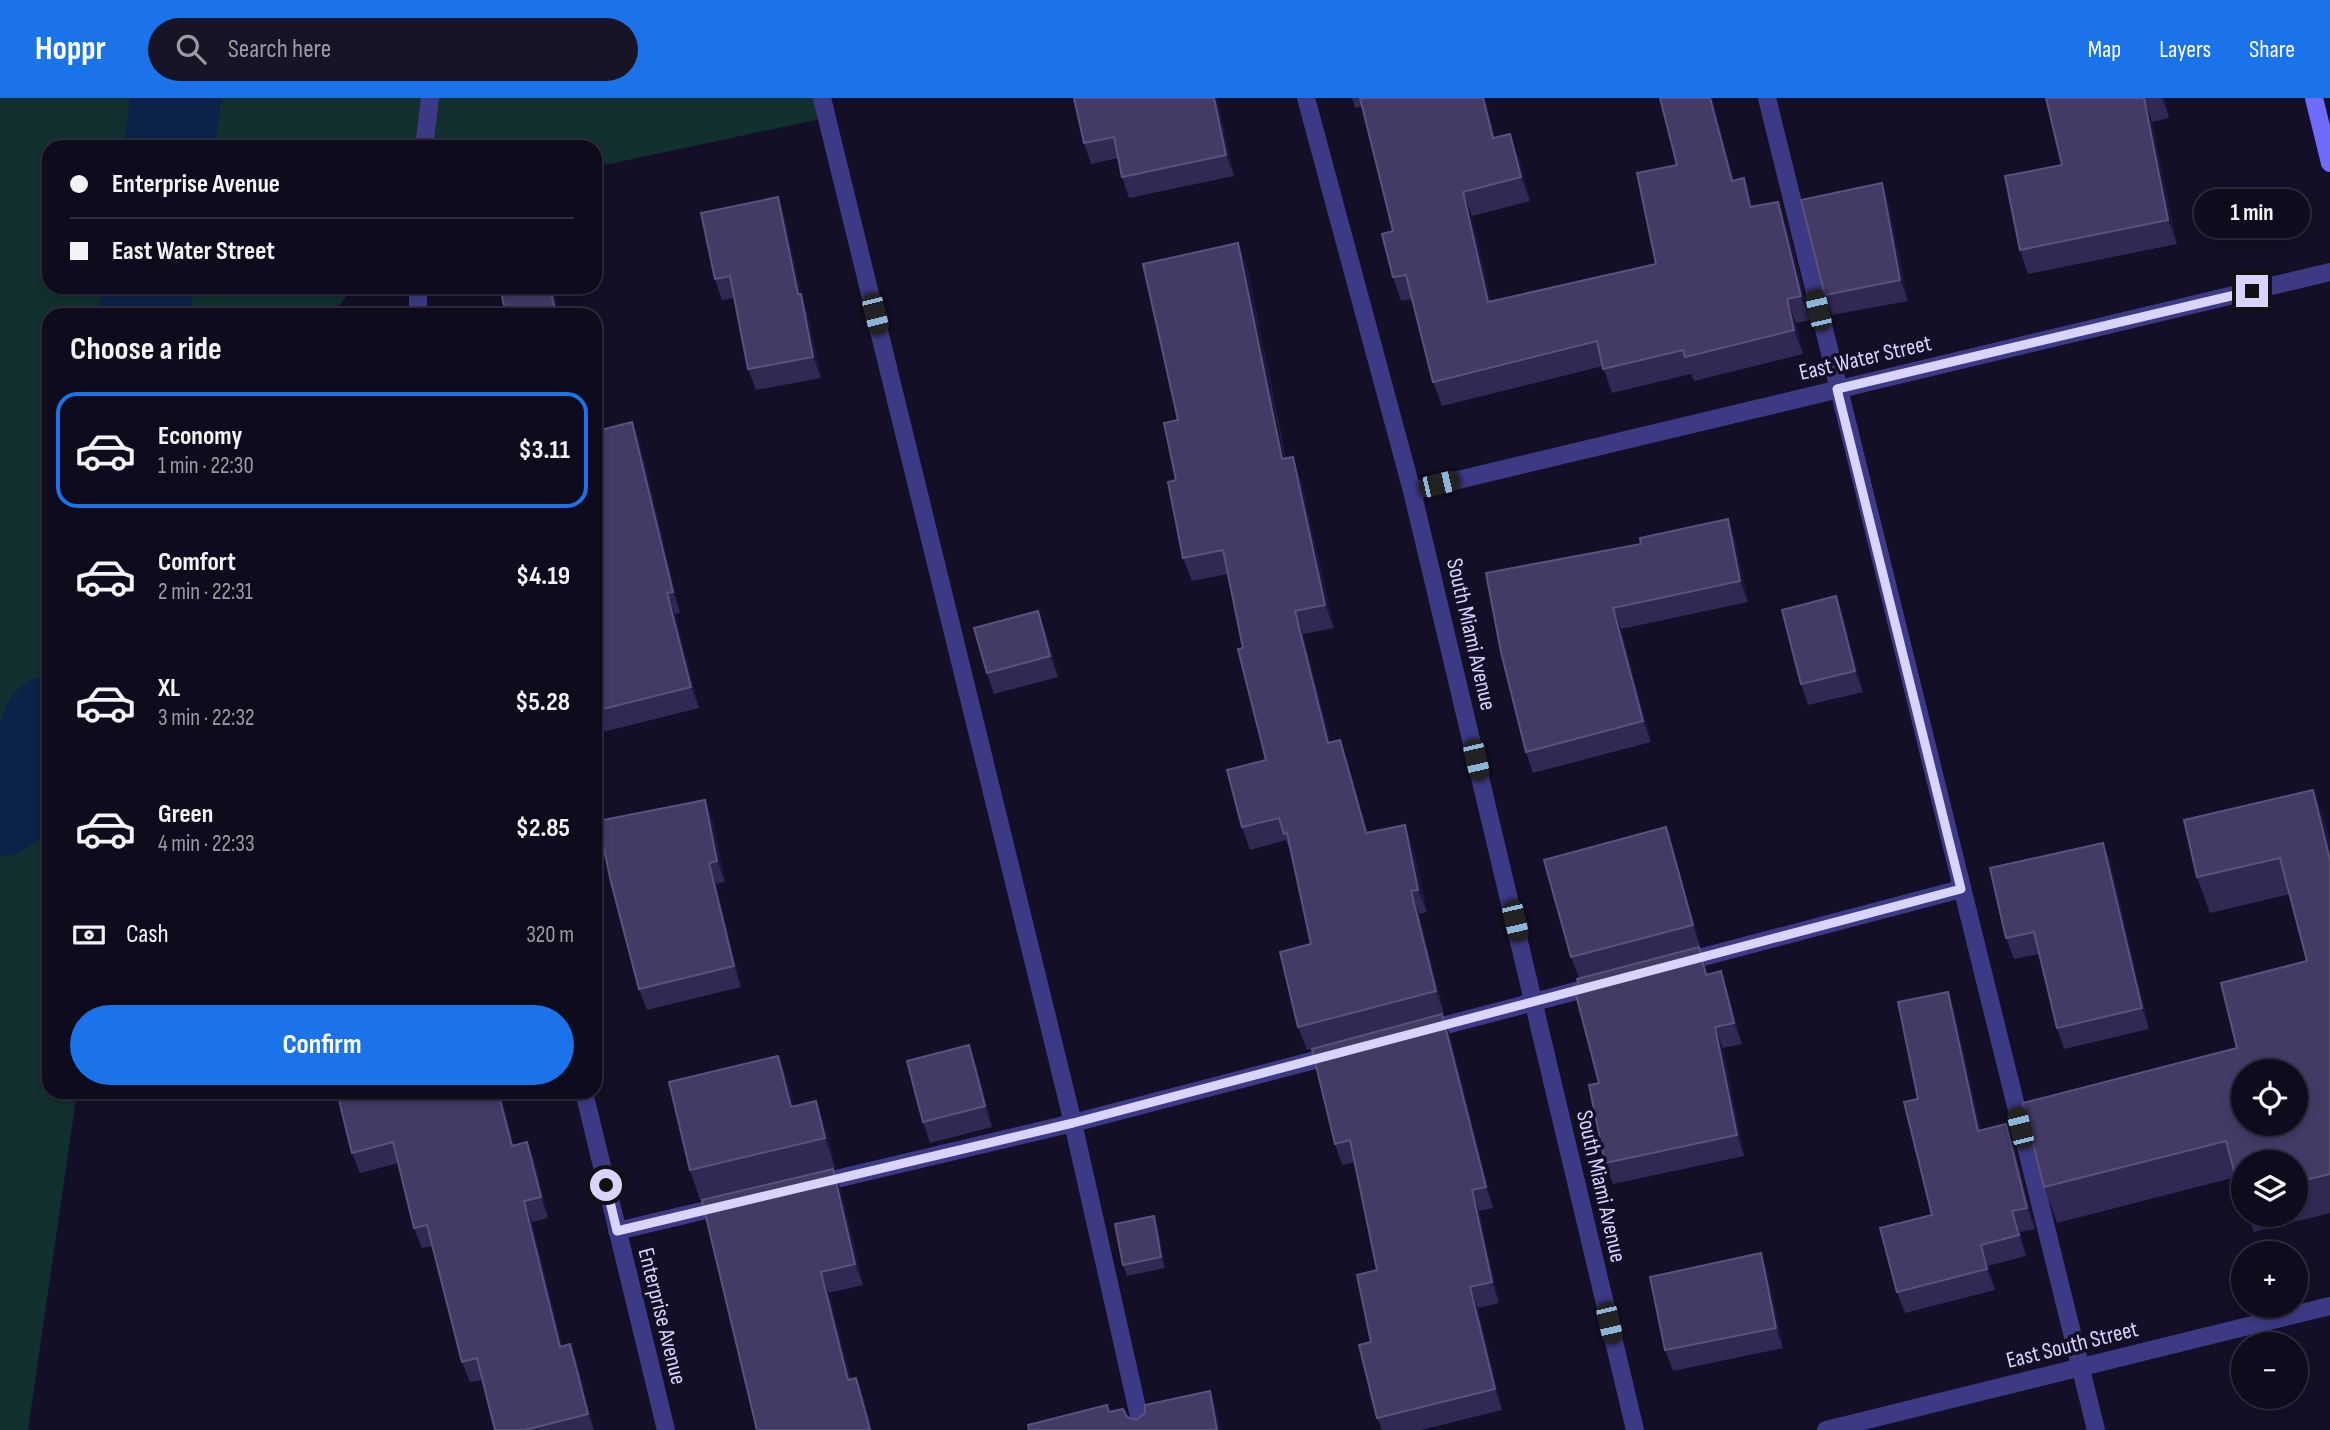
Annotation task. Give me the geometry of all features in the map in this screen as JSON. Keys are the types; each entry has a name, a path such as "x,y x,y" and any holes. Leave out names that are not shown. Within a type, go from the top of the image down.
{"main road":[{"path":"2314,98 2330,163"}],"street":[{"path":"425,140 430,98"},
{"path":"822,98 1073,1123 1142,1430"},
{"name":"South Miami Avenue","path":"1306,98 1412,491 1634,1430"},
{"path":"1767,98 2096,1430"},
{"name":"East Water Street","path":"1412,491 2330,272"},
{"path":"1667,967 1961,889"},
{"path":"1402,1037 1614,981"},
{"path":"791,1190 1073,1123 1350,1051"},
{"name":"Enterprise Avenue","path":"586,1099 666,1430"},
{"path":"617,1231 751,1199"},
{"name":"East South Street","path":"1826,1430 2330,1306"}],"green space":[{"path":"0,98 820,98 825,118 602,166 602,140 42,140 42,294 348,294 337,308 42,308 42,1099 76,1099 28,1430 0,1430"}],"building":[{"path":"1074,98 1214,98 1226,155 1122,177 1114,137 1084,143"},
{"path":"1360,98 1483,98 1493,138 1510,134 1521,177 1463,192 1488,302 1656,264 1637,173 1677,165 1660,98 1710,98 1732,181 1744,178 1750,207 1778,202 1801,296 1787,299 1794,330 1685,357 1683,350 1603,369 1597,341 1433,382 1406,275 1393,277 1382,234 1393,231"},
{"path":"2046,98 2144,98 2168,220 2020,250 2005,176 2062,165"},
{"path":"1882,183 1900,280 1825,295 1801,200"},
{"path":"778,197 813,357 748,369 730,276 715,279 701,213"},
{"path":"1238,243 1282,459 1293,457 1325,605 1295,611 1328,743 1340,740 1366,833 1405,825 1418,890 1411,891 1436,991 1298,1027 1280,952 1311,944 1287,833 1284,834 1279,818 1242,827 1227,770 1266,760 1238,649 1243,648 1223,550 1183,558 1168,482 1176,480 1164,423 1178,420 1143,264"},
{"path":"502,294 552,294 554,308 504,308"},
{"path":"632,422 673,592 667,593 691,687 602,709 602,430"},
{"path":"1728,519 1740,581 1613,608 1643,721 1526,752 1501,652 1486,573 1641,544 1640,538"},
{"path":"1836,596 1855,671 1801,684 1782,610"},
{"path":"1038,611 1050,656 987,673 974,628"},
{"path":"2313,790 2330,860 2330,1174 2308,1179 2308,1150 2231,1150 2231,1160 2226,1141 2044,1187 2023,1103 2237,1048 2221,983 2307,961 2280,858 2197,877 2184,820"},
{"path":"705,800 717,861 709,863 734,966 639,989 611,882 602,840 602,820"},
{"path":"1666,827 1693,925 1571,957 1544,860"},
{"path":"2103,843 2142,1008 2057,1028 2034,932 2006,938 1990,868"},
{"path":"1699,947 1706,975 1721,971 1734,1023 1715,1027 1737,1135 1605,1163 1589,1085 1599,1083 1574,987 1579,985 1577,979"},
{"path":"1948,992 1978,1131 2006,1124 2027,1208 2012,1211 2019,1235 1981,1245 1987,1269 1897,1292 1880,1228 1932,1215 1904,1102 1918,1099 1898,1002"},
{"path":"1442,1014 1486,1187 1472,1190 1492,1282 1470,1287 1495,1389 1377,1418 1359,1345 1371,1342 1357,1275 1377,1270 1350,1140 1335,1144 1312,1049"},
{"path":"969,1045 985,1106 923,1122 907,1061"},
{"path":"778,1056 791,1107 816,1101 825,1138 690,1170 669,1082"},
{"path":"339,1099 500,1099 512,1146 527,1142 541,1197 524,1201 560,1347 570,1344 588,1414 525,1430 495,1430 477,1358 462,1362 427,1225 414,1228 393,1142 352,1153"},
{"path":"833,1169 855,1264 821,1272 848,1380 856,1378 870,1430 757,1430 702,1200"},
{"path":"1154,1216 1161,1257 1123,1265 1115,1224"},
{"path":"1761,1253 1776,1328 1665,1350 1650,1277"},
{"path":"1210,1391 1217,1430 1029,1430 1028,1425 1107,1405 1109,1412 1123,1409 1127,1417 1136,1420 1145,1413 1145,1405"}],"waterway":[{"path":"170,140 176,98"},
{"path":"145,308 147,294"},
{"path":"0,811 18,799 42,739"}],"route":[{"path":"606,1185 617,1231 1073,1123 1961,889 1837,389 2252,291"}]}
